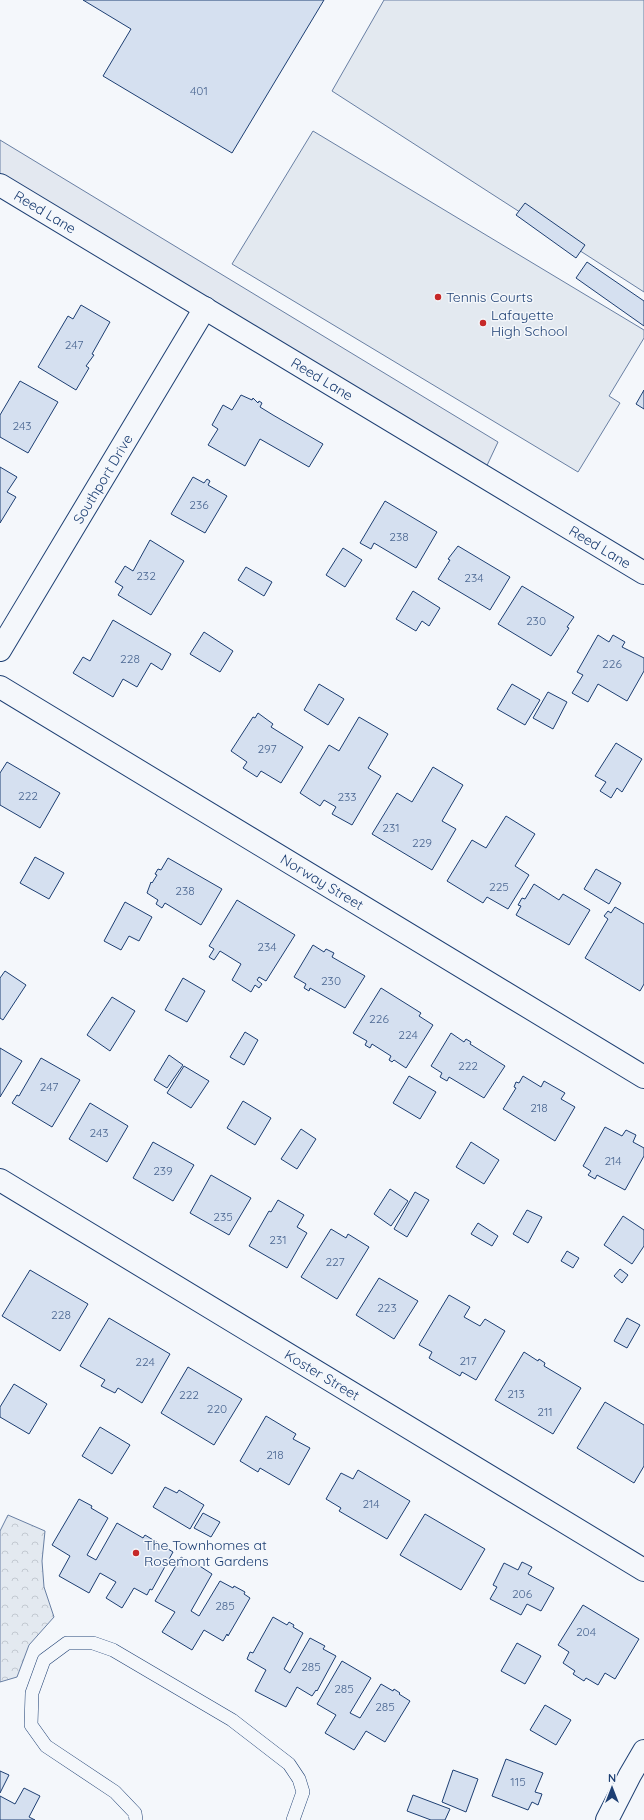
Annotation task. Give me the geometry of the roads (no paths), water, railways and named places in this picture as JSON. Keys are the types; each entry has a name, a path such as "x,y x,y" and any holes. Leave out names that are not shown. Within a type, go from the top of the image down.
{"street":[{"name":"Reed Lane","path":"0,185 644,574"},
{"name":"Southport Drive","path":"0,650 205,308"},
{"name":"Norway Street","path":"0,687 644,1077"},
{"name":"Koster Street","path":"0,1180 644,1570"},
{"path":"608,1820 630,1774 644,1751"}],"lane":[{"path":"136,1820 135,1813 115,1792 46,1746 31,1725 32,1692 44,1660 67,1643 93,1643 113,1650 232,1720 272,1749 289,1764 299,1779 304,1792 292,1820"}],"place":[{"name":"Tennis Courts","path":"438,297"},
{"name":"Lafayette High School","path":"483,323"},
{"name":"The Townhomes at Rosemont Gardens","path":"136,1553"}]}
